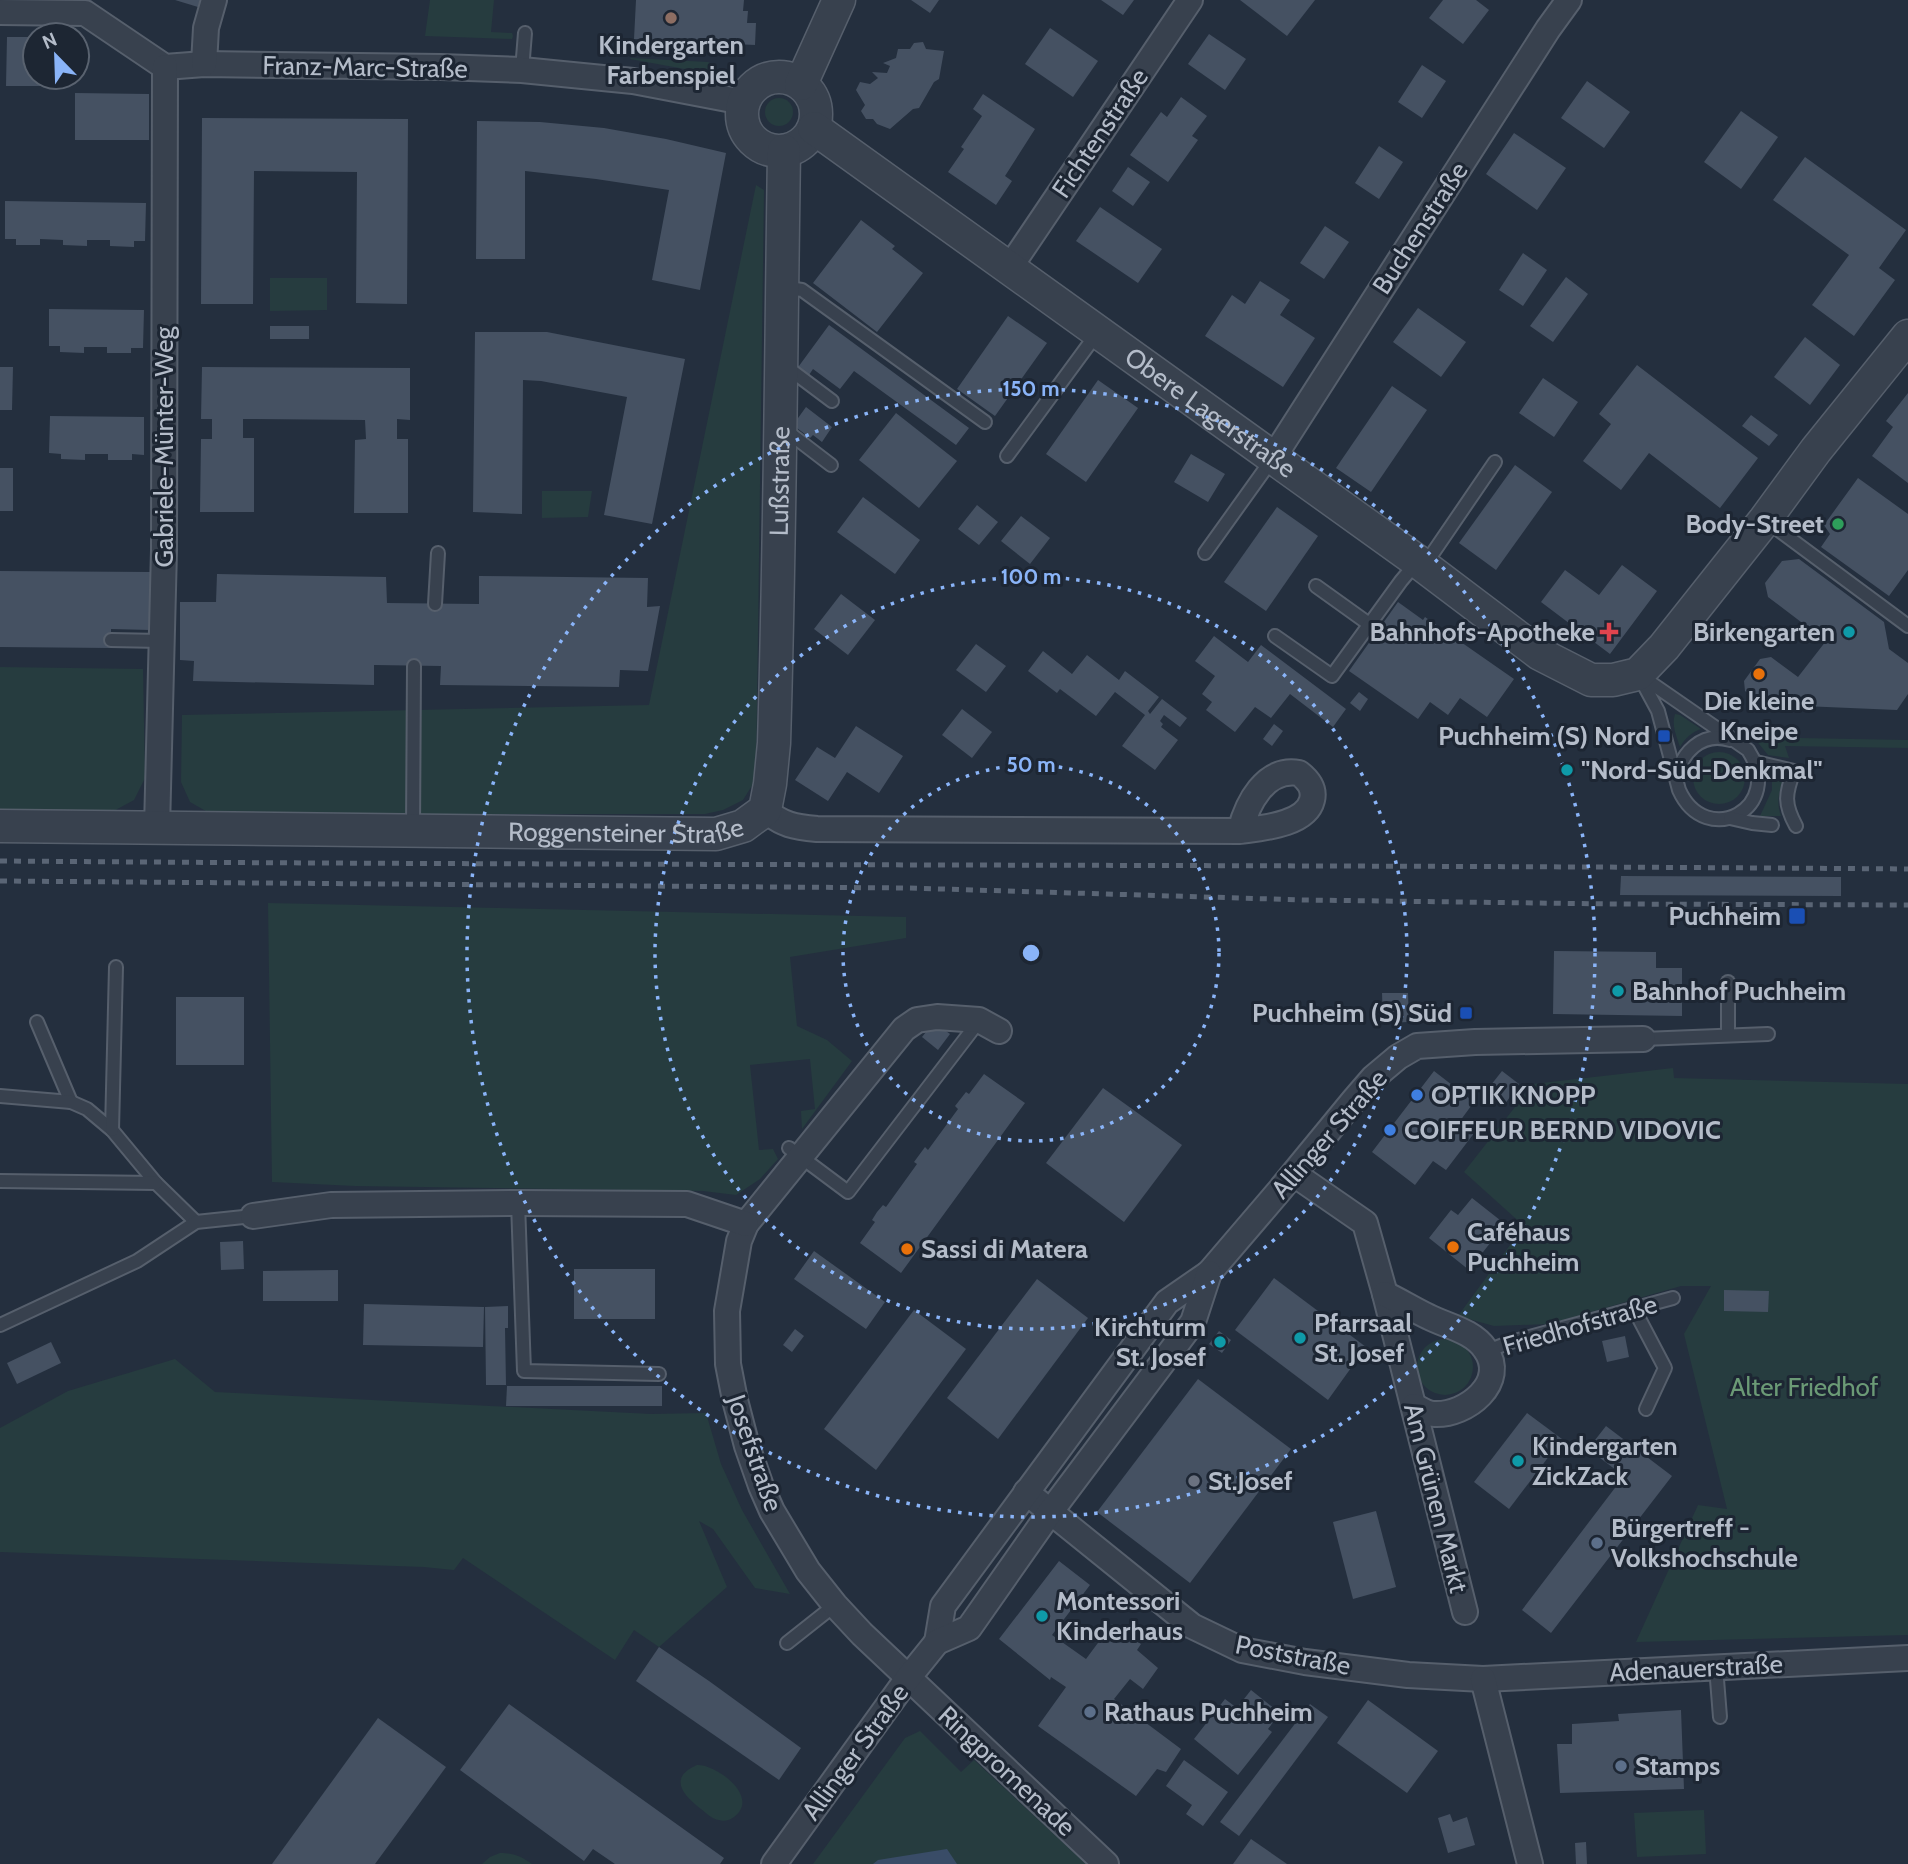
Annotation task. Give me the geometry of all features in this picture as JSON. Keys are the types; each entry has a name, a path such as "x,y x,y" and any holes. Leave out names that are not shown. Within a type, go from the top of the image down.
{"street":[{"path":"204,64 206,28 214,0"},
{"path":"802,84 839,0"},
{"name":"Fichtenstraße","path":"1010,267 1190,0"},
{"name":"Buchenstraße","path":"1273,458 1569,0"},
{"path":"0,12 85,13 166,67"},
{"name":"Franz-Marc-Straße","path":"166,67 204,64 441,67 522,71 634,81 743,102"},
{"name":"Gabriele-Münter-Weg","path":"158,828 164,550 166,67"},
{"path":"768,78 791,79 802,84 810,92 817,116 809,137 802,144 784,151 772,151 750,138 741,115 743,102 749,92 768,78"},
{"name":"Obere Lagerstraße","path":"814,128 1010,267 1541,654 1591,680 1625,677"},
{"name":"Lußstraße","path":"765,810 771,785 774,743 784,151"},
{"path":"1625,677 1664,648 1765,520 1816,450 1908,336"},
{"name":"Roggensteiner Straße","path":"0,826 716,834 743,826 765,810 774,818 793,827 817,829 1240,831"},
{"name":"Josefstraße","path":"908,1678 835,1605 808,1571 772,1511 747,1447 735,1400 728,1364 727,1311 738,1241 746,1224 794,1153 904,1029 917,1020 937,1017 989,1026"},
{"name":"Allinger Straße","path":"937,1642 943,1606 1167,1303 1209,1273 1373,1078 1398,1057 1417,1046 1475,1042 1643,1039"},
{"name":"Am Grünen Markt","path":"1294,1174 1365,1223 1465,1612"},
{"path":"253,1216 331,1205 687,1205 746,1224"},
{"name":"Allinger Straße","path":"774,1864 937,1642 969,1628 1051,1511 1193,1322 1209,1273"},
{"name":"Friedhofstraße","path":"1385,1294 1477,1339 1488,1351 1493,1368 1487,1389 1472,1403 1448,1414 1431,1414 1414,1406"},
{"name":"Poststraße","path":"1026,1492 1192,1626 1242,1650 1305,1662 1408,1675 1483,1679"},
{"name":"Adenauerstraße","path":"1483,1679 1908,1658"},
{"name":"Ringpromenade","path":"908,1678 1105,1864"},
{"path":"1483,1679 1530,1864"}],"lane":[{"path":"522,71 525,33"},
{"path":"781,287 802,290 985,422"},
{"path":"1007,456 1098,331"},
{"path":"781,362 832,401"},
{"path":"781,426 831,466"},
{"path":"1205,553 1273,458"},
{"path":"1275,636 1332,676 1369,624 1420,564 1495,463"},
{"path":"1765,520 1908,626"},
{"path":"435,604 438,553"},
{"path":"1315,586 1369,624"},
{"path":"111,640 161,641"},
{"path":"413,830 414,666"},
{"path":"1625,677 1748,750 1756,762 1758,790 1752,803 1730,818"},
{"path":"1625,677 1658,711 1679,790 1693,811 1704,817 1772,825"},
{"path":"1679,790 1677,777 1680,764 1686,753 1696,744 1709,738 1737,742"},
{"path":"1756,762 1794,771 1787,790 1786,803 1796,826"},
{"path":"112,1130 116,967"},
{"path":"1728,982 1728,1034"},
{"path":"37,1022 71,1102"},
{"path":"794,1153 848,1192 989,1026"},
{"path":"1643,1039 1768,1034"},
{"path":"0,1096 71,1102 87,1110 112,1130 156,1183 196,1222"},
{"path":"0,1181 156,1183"},
{"path":"518,1203 524,1371 659,1374"},
{"path":"0,1325 138,1261 196,1222 253,1216"},
{"name":"Friedhofstraße","path":"1488,1351 1511,1342 1673,1298"},
{"path":"1633,1309 1665,1368 1646,1409"},
{"path":"787,1643 835,1605"},
{"path":"1716,1667 1720,1717"}],"green space":[{"path":"430,0 494,0 491,32 512,33 512,39 425,36"},
{"path":"631,58 712,64 708,83 699,81 701,72"},
{"path":"779,98 789,102 793,112 789,122 779,126 769,122 765,112 769,102"},
{"path":"756,185 764,190 756,779 743,800 723,810 705,814 211,814 190,802 181,782 182,715 649,705"},
{"path":"270,278 327,278 327,310 270,311"},
{"path":"542,491 592,491 588,517 542,518"},
{"path":"0,667 143,669 145,778 134,800 110,813 0,812"},
{"path":"1675,714 1701,729 1689,736 1680,747 1674,727"},
{"path":"1755,739 1908,740 1908,748 1785,746 1789,758 1768,755"},
{"path":"1719,752 1738,759 1745,778 1738,797 1719,804 1700,797 1693,778 1700,759"},
{"path":"1772,777 1784,778 1779,797 1781,816 1760,816 1772,790"},
{"path":"268,903 906,917 906,938 790,957 797,1026 827,1040 852,1061 802,1129 801,1111 815,1109 810,1059 750,1065 759,1150 773,1149 778,1159 760,1179 736,1195 703,1191 355,1186 272,1182"},
{"name":"Alter Friedhof","path":"1673,1068 1674,1078 1908,1084 1908,1635 1636,1642 1698,1505 1727,1509 1684,1334 1711,1286 1681,1286 1549,1324 1494,1326 1458,1316 1524,1226 1464,1172 1533,1084"},
{"path":"1445,1339 1456,1341 1465,1347 1471,1356 1471,1378 1465,1387 1456,1393 1445,1395 1434,1393 1425,1387 1419,1378 1417,1367 1419,1356 1425,1347 1434,1341"},
{"path":"175,1359 215,1392 651,1414 706,1413 721,1464 742,1510 790,1594 755,1588 713,1529 699,1521 727,1587 659,1647 634,1630 615,1660 463,1558 454,1570 0,1552 0,1428 68,1391"},
{"path":"920,1731 961,1772 974,1760 1086,1864 813,1864 905,1738"},
{"path":"697,1765 715,1770 739,1791 741,1809 734,1817 725,1821 714,1818 684,1793 681,1787 683,1776"},
{"path":"1704,1810 1706,1854 1637,1857 1634,1813"},
{"path":"500,1853 517,1856 532,1864 482,1864"}],"water":[{"path":"947,1849 957,1864 873,1864 878,1860"}],"building":[{"path":"175,0 200,0 198,7"},
{"path":"636,0 744,0 743,11 748,11 747,23 756,23 755,45 634,39"},
{"path":"911,0 939,0 930,13"},
{"path":"1101,0 1134,0 1123,15"},
{"path":"1240,0 1315,0 1287,36"},
{"path":"1443,0 1476,0 1489,10 1463,44 1429,18"},
{"path":"1050,28 1098,61 1073,97 1025,64"},
{"path":"1209,34 1246,59 1225,90 1188,64"},
{"path":"7,37 21,37 21,86 6,86"},
{"path":"923,42 926,49 944,51 939,79 934,82 919,108 913,109 890,129 877,124 873,119 866,119 861,111 865,105 856,90 860,82 870,84 878,78 872,72 887,73 890,66 883,63 896,58 898,49 910,49 914,43"},
{"path":"1422,65 1446,81 1422,118 1398,102"},
{"path":"1587,81 1630,112 1604,148 1561,118"},
{"path":"75,93 149,94 149,140 75,140"},
{"path":"983,94 1035,129 1005,176 1012,181 996,205 948,172 982,116 973,109"},
{"path":"1181,97 1207,116 1192,136 1198,140 1168,182 1130,155 1161,112 1167,117"},
{"path":"1741,111 1778,137 1741,189 1704,162"},
{"path":"202,118 408,119 407,304 356,303 357,172 254,171 253,304 201,304"},
{"path":"477,121 540,122 604,128 726,153 700,290 652,280 669,190 596,179 525,171 525,259 476,259"},
{"path":"1514,133 1566,168 1537,210 1486,174"},
{"path":"1379,146 1403,162 1379,199 1355,183"},
{"path":"1805,157 1906,230 1879,268 1895,280 1854,336 1812,305 1849,255 1773,200"},
{"path":"1128,167 1150,182 1133,206 1112,191"},
{"path":"5,201 146,203 145,241 134,241 134,247 110,246 110,240 87,240 87,246 63,245 63,240 40,239 40,245 16,245 16,239 5,239"},
{"path":"1100,207 1162,249 1138,283 1076,241"},
{"path":"861,220 895,246 892,249 923,273 877,332 813,283"},
{"path":"1325,226 1349,242 1324,279 1300,263"},
{"path":"1523,253 1547,270 1523,306 1499,290"},
{"path":"1566,277 1588,294 1553,342 1530,326"},
{"path":"1260,281 1290,300 1280,315 1315,338 1283,387 1205,336 1232,295 1245,304"},
{"path":"1418,308 1466,342 1441,377 1393,342"},
{"path":"49,309 144,310 143,348 131,348 131,353 107,353 107,347 84,347 84,353 60,352 60,346 49,346"},
{"path":"1008,316 1047,343 995,416 957,389"},
{"path":"829,325 969,428 956,445 854,371 840,389 813,369 807,378 796,370"},
{"path":"270,326 309,326 309,339 270,339"},
{"path":"475,332 547,332 685,359 652,524 604,515 627,397 541,381 523,380 522,514 473,512"},
{"path":"1805,337 1840,365 1810,405 1774,377"},
{"path":"1637,365 1758,458 1720,508 1649,453 1621,490 1583,461 1611,424 1599,414"},
{"path":"0,367 13,367 12,410 0,410"},
{"path":"202,367 410,368 410,420 397,419 397,439 408,439 408,513 354,513 355,440 366,439 365,420 243,419 243,438 254,438 254,512 200,512 201,439 212,439 212,419 201,419"},
{"path":"1543,378 1578,402 1554,437 1519,413"},
{"path":"1098,380 1138,408 1086,482 1046,454"},
{"path":"1392,386 1427,410 1371,492 1336,468"},
{"path":"1908,393 1908,483 1872,456 1893,427 1886,421"},
{"path":"806,407 832,427 822,442 813,435 810,438 793,425"},
{"path":"896,413 957,461 919,508 859,460"},
{"path":"1751,415 1778,435 1769,446 1742,426"},
{"path":"50,416 144,417 144,455 132,454 132,460 108,460 108,454 85,454 85,460 61,459 61,454 49,453"},
{"path":"1191,454 1225,474 1208,502 1174,482"},
{"path":"1515,465 1552,492 1496,570 1459,543"},
{"path":"0,468 13,468 13,511 0,511"},
{"path":"1858,478 1908,514 1908,570 1889,596 1821,547 1830,534 1824,525"},
{"path":"863,497 920,540 895,574 837,532"},
{"path":"977,505 998,522 979,545 958,529"},
{"path":"1277,507 1318,536 1266,611 1224,582"},
{"path":"1021,516 1050,538 1030,564 1001,541"},
{"name":"Birkengarten","path":"1799,559 1884,622 1889,649 1908,663 1908,694 1897,710 1803,706 1798,703 1765,705 1745,691 1744,681 1760,659 1771,657 1798,677 1826,641 1768,597 1765,583 1782,561"},
{"path":"1622,565 1657,591 1610,654 1541,602 1565,570 1599,595"},
{"path":"0,571 151,572 150,630 111,629 111,648 0,647"},
{"path":"217,574 386,577 387,603 479,604 479,576 648,578 647,607 660,606 648,671 620,670 619,687 440,685 441,666 374,665 374,685 193,681 194,661 180,660 180,602 216,602"},
{"path":"841,594 875,620 848,655 814,629"},
{"path":"1398,602 1423,620 1425,617 1514,679 1487,717 1460,698 1448,715 1430,702 1418,719 1349,671"},
{"path":"1214,636 1248,662 1261,645 1346,709 1333,727 1290,694 1271,718 1255,707 1235,732 1206,710 1212,702 1202,694 1215,676 1195,661"},
{"path":"976,644 1006,666 986,692 956,670"},
{"path":"1043,651 1072,674 1087,655 1119,680 1125,671 1159,697 1148,711 1150,714 1162,699 1187,718 1180,727 1164,715 1160,721 1163,724 1161,727 1178,740 1155,770 1122,746 1145,715 1115,692 1096,716 1060,689 1057,693 1028,671"},
{"path":"1359,692 1368,699 1360,711 1350,703"},
{"path":"962,709 992,732 972,758 942,735"},
{"path":"1274,724 1283,731 1272,746 1263,739"},
{"path":"856,726 903,756 879,793 847,772 828,801 795,780 817,747 835,758"},
{"path":"1621,876 1841,877 1841,896 1620,895"},
{"name":"Bahnhof Puchheim","path":"1554,951 1656,952 1656,968 1682,968 1682,1016 1553,1014"},
{"path":"1382,993 1408,993 1409,1022 1383,1023"},
{"path":"176,997 244,997 244,1065 176,1065"},
{"path":"934,1022 950,1034 938,1050 922,1037"},
{"path":"1434,1071 1474,1102 1460,1121 1475,1132 1446,1170 1433,1161 1415,1185 1372,1152"},
{"path":"1502,1071 1519,1084 1505,1104 1487,1090"},
{"path":"984,1074 1025,1103 901,1273 860,1243 875,1222 872,1220 877,1212 883,1205 886,1207 917,1164 914,1162 925,1147 928,1150 958,1109 955,1106 966,1092 969,1094"},
{"path":"1103,1088 1182,1145 1124,1222 1046,1163"},
{"path":"1472,1198 1505,1224 1469,1270 1429,1238 1451,1210 1458,1215"},
{"path":"243,1241 244,1269 221,1270 220,1242"},
{"path":"814,1251 885,1302 866,1329 794,1279"},
{"path":"574,1269 655,1269 655,1319 574,1319"},
{"path":"338,1270 338,1301 263,1301 263,1271"},
{"name":"Pfarrsaal St. Josef","path":"1274,1278 1366,1347 1328,1400 1235,1330"},
{"path":"1037,1279 1088,1318 998,1439 947,1398"},
{"path":"1724,1290 1769,1291 1768,1312 1724,1311"},
{"path":"364,1304 484,1307 483,1347 363,1345"},
{"path":"508,1306 508,1328 505,1328 506,1385 486,1385 485,1307"},
{"path":"914,1310 966,1349 876,1470 824,1429"},
{"path":"795,1329 804,1336 792,1352 783,1345"},
{"name":"Kirchturm St. Josef","path":"1219,1331 1231,1340 1222,1353 1209,1344"},
{"path":"1625,1336 1629,1357 1607,1362 1602,1341"},
{"path":"51,1342 61,1363 17,1384 7,1363"},
{"name":"St.Josef","path":"1198,1379 1291,1449 1190,1583 1097,1512"},
{"path":"507,1386 662,1386 662,1406 506,1406"},
{"name":"Kindergarten ZickZack","path":"1527,1413 1562,1439 1509,1509 1474,1482"},
{"name":"Bürgertreff - Volkshochschule","path":"1606,1426 1672,1476 1551,1633 1522,1610 1624,1476 1588,1449"},
{"path":"1376,1511 1396,1587 1353,1599 1333,1522"},
{"name":"Rathaus Puchheim","path":"1059,1561 1090,1585 1052,1635 1086,1659 1112,1624 1141,1644 1137,1650 1158,1668 1143,1689 1130,1679 1114,1699 1181,1749 1166,1772 1157,1769 1136,1796 1038,1726 1066,1687 1051,1677 1050,1680 999,1639"},
{"path":"659,1647 801,1748 779,1780 636,1681"},
{"path":"1251,1690 1280,1713 1268,1729 1272,1732 1238,1775 1194,1739 1225,1699 1237,1708"},
{"path":"1368,1700 1438,1751 1407,1793 1337,1743"},
{"path":"509,1704 724,1858 720,1864 615,1864 593,1849 584,1861 460,1770"},
{"path":"1310,1704 1328,1717 1239,1836 1220,1822"},
{"name":"Stamps","path":"1681,1710 1684,1789 1560,1793 1557,1744 1572,1744 1572,1724 1619,1721 1618,1714"},
{"path":"378,1718 446,1767 375,1864 272,1864"},
{"path":"1184,1760 1228,1792 1203,1826 1186,1814 1192,1805 1166,1786"},
{"path":"1450,1814 1453,1822 1467,1817 1475,1845 1448,1853 1438,1818"},
{"path":"1251,1839 1287,1864 1233,1864"},
{"path":"1586,1842 1587,1864 1576,1864 1575,1843"}],"railway":[{"path":"0,861 1908,869"},
{"path":"0,881 908,888 1305,900 1908,905"}],"place":[{"name":"Kindergarten Farbenspiel","path":"671,18"},
{"name":"Body-Street","path":"1838,524"},
{"name":"Bahnhofs-Apotheke","path":"1609,632"},
{"name":"Birkengarten","path":"1849,632"},
{"name":"Die kleine Kneipe","path":"1759,674"},
{"name":"Puchheim (S) Nord","path":"1664,736"},
{"name":"\"Nord-Süd-Denkmal\"","path":"1567,770"},
{"name":"Puchheim","path":"1797,916"},
{"name":"Bahnhof Puchheim","path":"1618,991"},
{"name":"Puchheim (S) Süd","path":"1466,1013"},
{"name":"OPTIK KNOPP","path":"1417,1095"},
{"name":"COIFFEUR BERND VIDOVIC","path":"1390,1130"},
{"name":"Caféhaus Puchheim","path":"1453,1247"},
{"name":"Sassi di Matera","path":"907,1249"},
{"name":"Pfarrsaal St. Josef","path":"1300,1338"},
{"name":"Kirchturm St. Josef","path":"1220,1342"},
{"name":"Kindergarten ZickZack","path":"1518,1461"},
{"name":"St.Josef","path":"1194,1481"},
{"name":"Bürgertreff - Volkshochschule","path":"1597,1543"},
{"name":"Montessori Kinderhaus","path":"1042,1616"},
{"name":"Rathaus Puchheim","path":"1090,1712"},
{"name":"Stamps","path":"1621,1766"}]}
